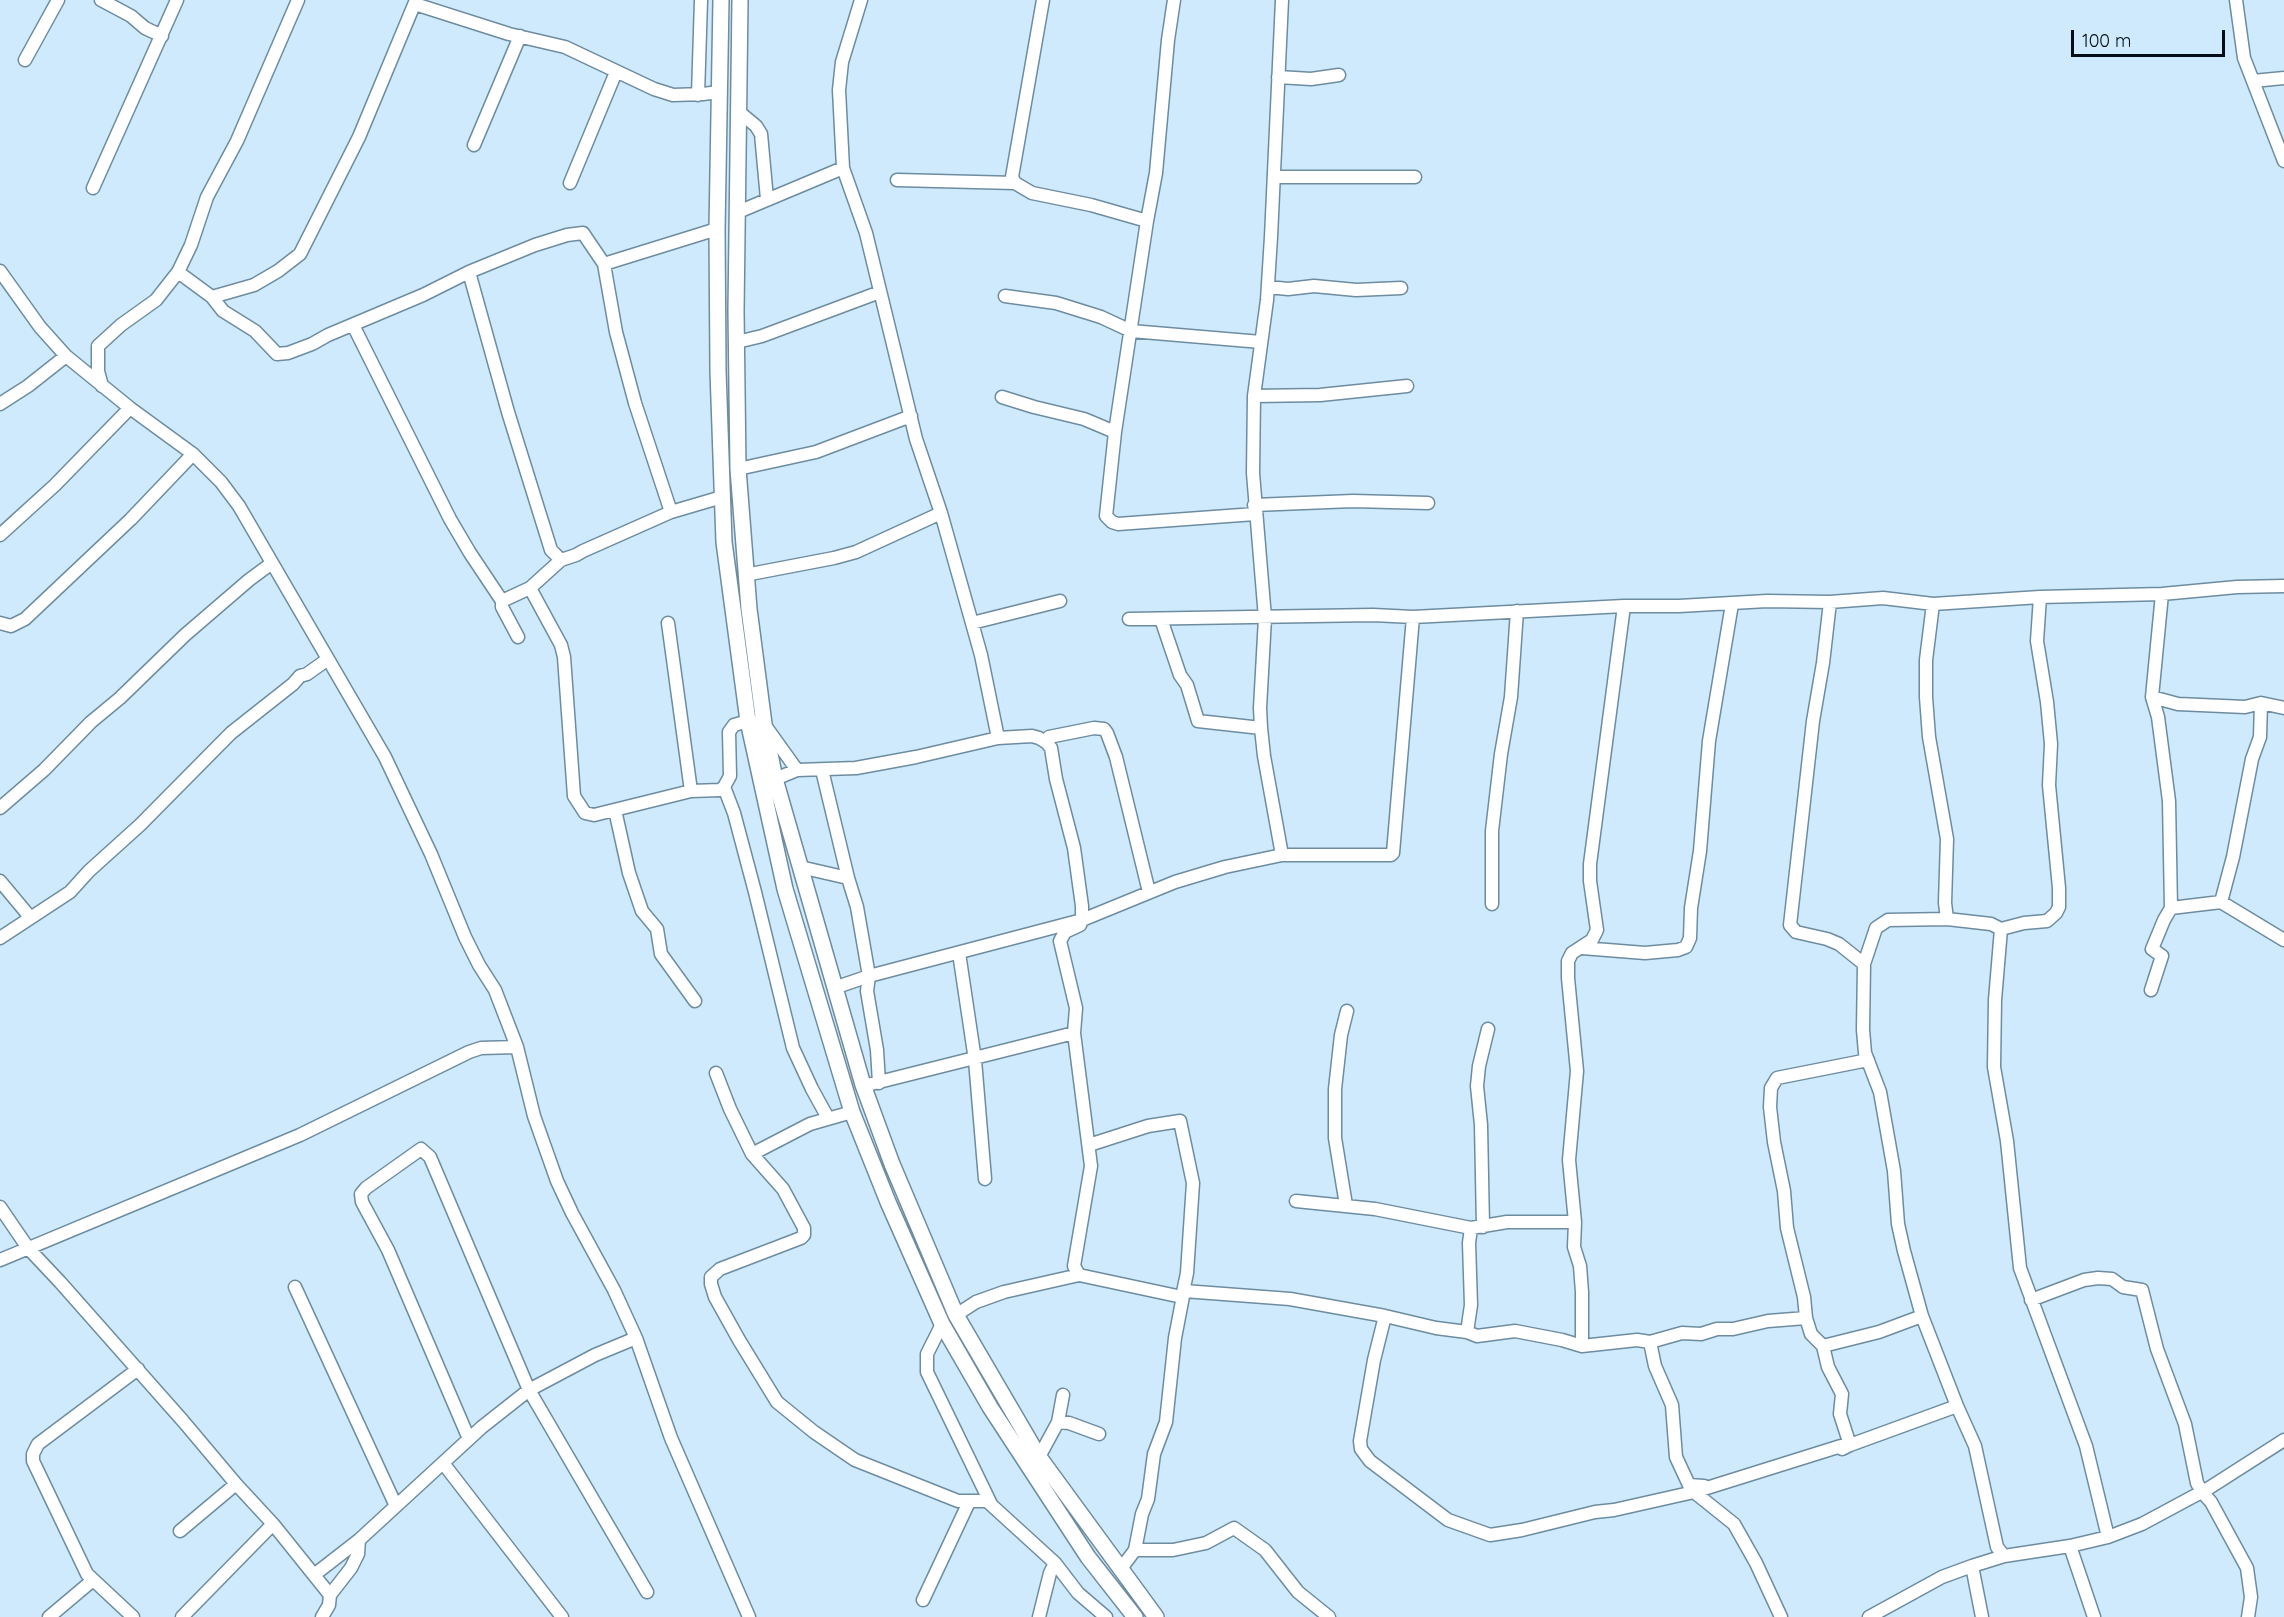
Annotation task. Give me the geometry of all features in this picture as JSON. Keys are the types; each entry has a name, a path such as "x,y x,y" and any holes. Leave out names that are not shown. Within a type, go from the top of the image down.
{"main road":[{"path":"721,0 717,229 718,371 724,542 785,889 852,1112 888,1202 942,1324 990,1407 1088,1557 1135,1617"},
{"path":"740,0 736,342 738,469 756,722 863,1085 892,1164 956,1315 1039,1457 1156,1617"}],"street":[{"path":"25,60 58,0"},
{"path":"100,0 162,36"},
{"path":"93,188 177,0"},
{"path":"102,386 98,371 98,346 121,325 156,300 178,272 191,245 207,197 237,141 298,0"},
{"path":"698,94 701,0"},
{"path":"861,0 842,62 839,90 843,168 866,233 916,439 941,513 988,684 998,738"},
{"path":"1044,0 1012,177 1018,187 1032,193 1091,205 1146,221"},
{"path":"1174,0 1168,40 1156,173 1146,221 1115,432 1106,516 1118,524 1353,501 1428,503"},
{"path":"1282,0 1268,287 1254,396 1254,510 1265,618 1261,729 1282,855"},
{"path":"2236,0 2244,58 2284,161"},
{"path":"212,297 254,285 278,272 300,254 359,137 415,2 520,36 565,47 616,72 673,95 719,92"},
{"path":"474,145 520,36"},
{"path":"570,183 616,72"},
{"path":"1278,77 1311,79 1339,75"},
{"path":"2253,81 2284,78"},
{"path":"738,111 756,126 761,134 766,199"},
{"path":"738,212 843,168"},
{"path":"1274,177 1414,177"},
{"path":"897,180 1015,183"},
{"path":"604,264 717,229"},
{"path":"178,272 212,297 223,311 255,331 278,354 288,353 312,344 328,334 535,245 567,235 583,233 604,264 616,332 635,403 671,512"},
{"path":"0,271 40,327 66,356 130,408 193,454 221,482 239,506 385,757 431,854 465,937 495,990 517,1047 534,1116 557,1181 572,1213 600,1261 636,1338 671,1438 749,1617"},
{"path":"469,272 549,546 561,560"},
{"path":"1268,287 1288,289 1314,286 1356,290 1401,288"},
{"path":"736,342 762,336 880,292"},
{"path":"1005,296 1056,303 1101,317 1131,331 1262,342"},
{"path":"353,325 450,519 502,601 502,608 518,637"},
{"path":"0,404 28,386 66,356"},
{"path":"1254,396 1320,395 1407,386"},
{"path":"1002,397 1084,419 1115,432"},
{"path":"0,535 55,485 130,408"},
{"path":"738,469 816,452 910,416"},
{"path":"0,634 5,624 25,619 66,582 147,503 193,454"},
{"path":"502,601 530,588 561,560 671,512 722,497"},
{"path":"745,575 856,552 941,513"},
{"path":"0,808 44,770 91,722 120,698 185,635 272,563"},
{"path":"1130,619 1373,615 1413,618 1624,606 1830,602 1883,598 1933,604 2284,586"},
{"path":"530,588 561,645 564,657 574,796 585,813 594,815 691,790 720,790 730,776 729,732 734,725 756,722 796,770"},
{"path":"2151,990 2162,956 2152,950 2171,908 2169,801 2158,717 2152,697 2162,594"},
{"path":"2001,1551 1978,1454 1922,1316 1898,1224 1894,1171 1880,1092 1868,1060 1863,1030 1864,964 1876,927 1888,920 1947,919 1991,924 2001,929 2024,923 2047,921 2059,907 2049,785 2051,744 2037,641 2040,597"},
{"path":"972,623 1060,601"},
{"path":"1830,602 1813,721 1790,925 1796,932 1839,944 1864,964"},
{"path":"1582,948 1645,953 1678,950 1686,947 1690,938 1709,741 1732,604"},
{"path":"1933,604 1926,660 1926,697 1929,737 1947,839 1945,903 1947,919"},
{"path":"1582,1346 1582,1292 1580,1266 1574,1247 1575,1222 1569,1160 1577,1071 1568,961 1572,953 1592,940 1597,930 1590,864 1624,606"},
{"path":"1492,904 1492,831 1501,754 1511,697 1517,611"},
{"path":"834,988 869,976 1082,920 1175,882 1225,867 1282,855 1391,855 1393,853 1413,618"},
{"path":"1161,619 1198,720 1261,729"},
{"path":"668,623 691,790"},
{"path":"0,938 70,892 231,733 300,676 307,674 328,659"},
{"path":"2152,697 2178,704 2245,707 2261,703 2284,708"},
{"path":"2221,902 2221,893 2233,856 2252,759 2260,737 2261,703"},
{"path":"1047,743 1049,737 1094,728 1104,729 1107,733 1116,757 1149,892"},
{"path":"774,779 796,770 856,768 916,758 998,738 1032,736 1047,743 1051,748 1056,779 1074,848 1082,906 1080,925 1065,932 1060,941 1076,1008 1074,1033 1091,1166 1074,1266 1079,1275"},
{"path":"822,770 856,907 869,976 867,991 877,1050 879,1083"},
{"path":"724,787 734,813 755,891 794,1048 828,1118"},
{"path":"615,810 629,873 642,911 657,929 661,954 695,1001"},
{"path":"800,867 848,878"},
{"path":"0,881 30,917"},
{"path":"2171,908 2221,902 2284,940"},
{"path":"2001,929 1995,1000 1994,1068 2007,1141 2020,1268 2083,1435 2108,1537"},
{"path":"959,953 975,1060 985,1179"},
{"path":"1346,1205 1335,1138 1335,1089 1341,1035 1347,1011"},
{"path":"1467,1332 1470,1305 1469,1243 1477,1227 1481,1125 1477,1086 1479,1066 1488,1029"},
{"path":"863,1085 975,1060 1074,1033"},
{"path":"0,1260 300,1135 470,1052 481,1048 517,1047"},
{"path":"1850,1445 1839,1408 1842,1394 1828,1367 1823,1346 1811,1334 1806,1318 1804,1297 1787,1228 1784,1191 1774,1142 1770,1107 1771,1088 1777,1078 1868,1060"},
{"path":"716,1073 730,1109 752,1154 783,1189 804,1232 801,1238 720,1269 711,1277 715,1297 763,1380 782,1407 844,1454 954,1500 981,1501 991,1504"},
{"path":"752,1154 810,1124 852,1112"},
{"path":"1089,1145 1148,1126 1180,1121 1193,1183 1187,1273 1174,1347 1166,1422 1154,1454 1148,1499 1139,1524 1135,1550 1120,1570"},
{"path":"469,1439 388,1250 362,1202 361,1194 366,1188 421,1149 430,1156 529,1390 647,1592"},
{"path":"1296,1201 1346,1205 1477,1227 1534,1220 1553,1223 1575,1222"},
{"path":"0,1207 28,1248 138,1369 273,1524 330,1595"},
{"path":"956,1315 976,1302 1004,1292 1079,1275 1182,1297"},
{"path":"2031,1300 2084,1280 2098,1278 2112,1279 2123,1287 2142,1290 2157,1349 2185,1424 2197,1483 2205,1490 2247,1568 2251,1597 2248,1617"},
{"path":"295,1287 396,1506"},
{"path":"1182,1297 1184,1291 1290,1299 1467,1332 1477,1336 1515,1331 1582,1346 1637,1340 1650,1342 1682,1333 1701,1334 1717,1329 1733,1329 1768,1321 1806,1318"},
{"path":"1385,1316 1374,1360 1360,1441 1361,1449 1370,1461 1448,1521 1490,1534 1522,1530 1594,1512 1614,1510 1694,1492 1841,1446 1842,1449 1957,1406"},
{"path":"1823,1346 1879,1332 1922,1316"},
{"path":"942,1324 927,1354 927,1372 991,1504 1055,1563 1078,1593 1106,1617"},
{"path":"314,1575 359,1540 469,1439 529,1390 596,1355 636,1338"},
{"path":"1650,1342 1655,1366 1672,1405 1676,1457 1689,1485 1708,1486"},
{"path":"133,1617 87,1574 33,1461 33,1454 38,1444 138,1369"},
{"path":"1039,1457 1058,1422 1063,1395"},
{"path":"1058,1422 1069,1423 1099,1434"},
{"path":"1869,1617 1942,1577 1991,1559 2001,1551 2070,1546 2108,1537 2142,1524 2205,1490 2284,1440"},
{"path":"443,1463 562,1617"},
{"path":"180,1531 236,1484"},
{"path":"1694,1492 1734,1524 1756,1563 1781,1617"},
{"path":"922,1600 969,1502"},
{"path":"182,1617 273,1524"},
{"path":"1135,1550 1173,1550 1206,1543 1234,1528 1265,1550 1298,1592 1329,1617"},
{"path":"322,1617 329,1605 330,1595 351,1568 358,1554 359,1540"},
{"path":"2070,1546 2094,1617"},
{"path":"1039,1617 1055,1563"},
{"path":"1972,1566 1982,1617"},
{"path":"49,1617 93,1580"}]}
